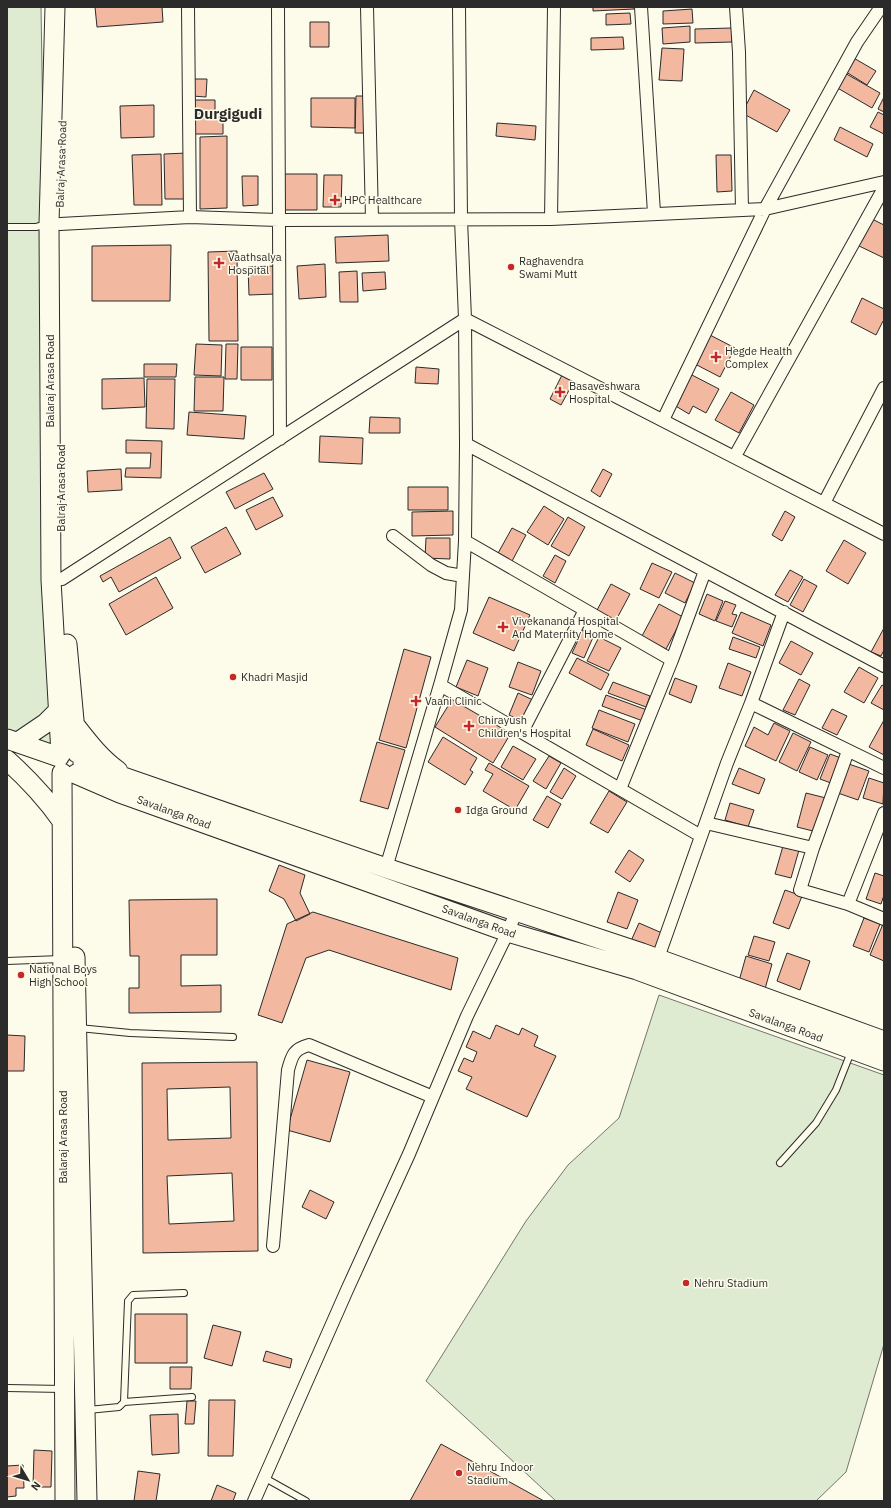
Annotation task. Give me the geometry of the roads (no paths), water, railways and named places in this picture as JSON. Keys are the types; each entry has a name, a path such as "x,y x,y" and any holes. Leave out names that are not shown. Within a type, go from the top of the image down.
{"main road":[{"path":"54,224 55,7"},
{"name":"Balraj Arasa Road","path":"66,7 54,224 56,579 74,724 69,765"},
{"name":"Balaraj Arasa Road","path":"56,579 59,710 69,765 77,1028 87,1501"},
{"path":"11,745 46,723 59,710"},
{"path":"74,724 108,764 131,780"},
{"name":"Savalanga Road","path":"11,745 69,765 131,780 516,912 658,958 855,1041 884,1061"},
{"path":"7,760 49,802 62,822"},
{"name":"Balaraj Arasa Road","path":"65,1501 62,822 69,765"},
{"name":"Savalanga Road","path":"69,765 120,793 508,932 637,970 855,1041 884,1041"}],"street":[{"path":"188,7 190,217"},
{"path":"278,7 280,439"},
{"path":"367,7 372,219"},
{"path":"386,868 461,610 465,541 466,444 465,319 461,219 459,7"},
{"path":"551,219 554,7"},
{"path":"641,7 654,213"},
{"path":"736,7 742,210"},
{"path":"663,420 765,209 857,42 881,7"},
{"path":"54,224 190,217 279,220 551,219 765,209 884,182"},
{"path":"734,456 884,188"},
{"path":"465,319 884,534"},
{"path":"56,579 280,439 465,319"},
{"path":"824,503 884,388"},
{"path":"466,444 884,666"},
{"path":"393,536 431,564 446,573 463,576"},
{"path":"465,541 672,660"},
{"path":"620,789 672,660 705,571"},
{"path":"522,732 585,610"},
{"path":"658,958 727,763 751,703 784,612"},
{"path":"440,685 701,836"},
{"path":"751,703 884,768"},
{"path":"848,751 813,848 800,890 848,904 884,919"},
{"path":"848,904 884,813"},
{"path":"706,823 813,848"},
{"path":"259,1499 265,1478 346,1290 409,1154 467,1016 508,932 516,912"},
{"path":"273,1246 288,1070 292,1056 299,1048 309,1045 433,1097"}],"lane":[{"path":"7,227 36,227 54,224"},
{"path":"7,961 62,958"},
{"path":"77,1028 130,1033 234,1037"},
{"path":"780,1163 816,1123 836,1090 855,1041"},
{"path":"124,1402 129,1298 133,1295 184,1293"},
{"path":"7,1388 64,1388"},
{"path":"84,1410 119,1407 124,1402 192,1397"},
{"path":"265,1478 306,1501"}],"place":[{"name":"HPC Healthcare","path":"335,200"},
{"name":"Vaathsalya Hospital","path":"219,263"},
{"name":"Raghavendra Swami Mutt","path":"511,267"},
{"name":"Hegde Health Complex","path":"716,357"},
{"name":"Basaveshwara Hospital","path":"560,392"},
{"name":"Vivekananda Hospital And Maternity Home","path":"503,627"},
{"name":"Khadri Masjid","path":"233,677"},
{"name":"Vaani Clinic","path":"416,701"},
{"name":"Chirayush Children's Hospital","path":"469,726"},
{"name":"Idga Ground","path":"458,810"},
{"name":"National Boys High School","path":"21,975"},
{"name":"Nehru Stadium","path":"686,1283"},
{"name":"Nehru Indoor Stadium","path":"459,1473"}],"district":[{"name":"Durgigudi","path":"228,113"}]}
